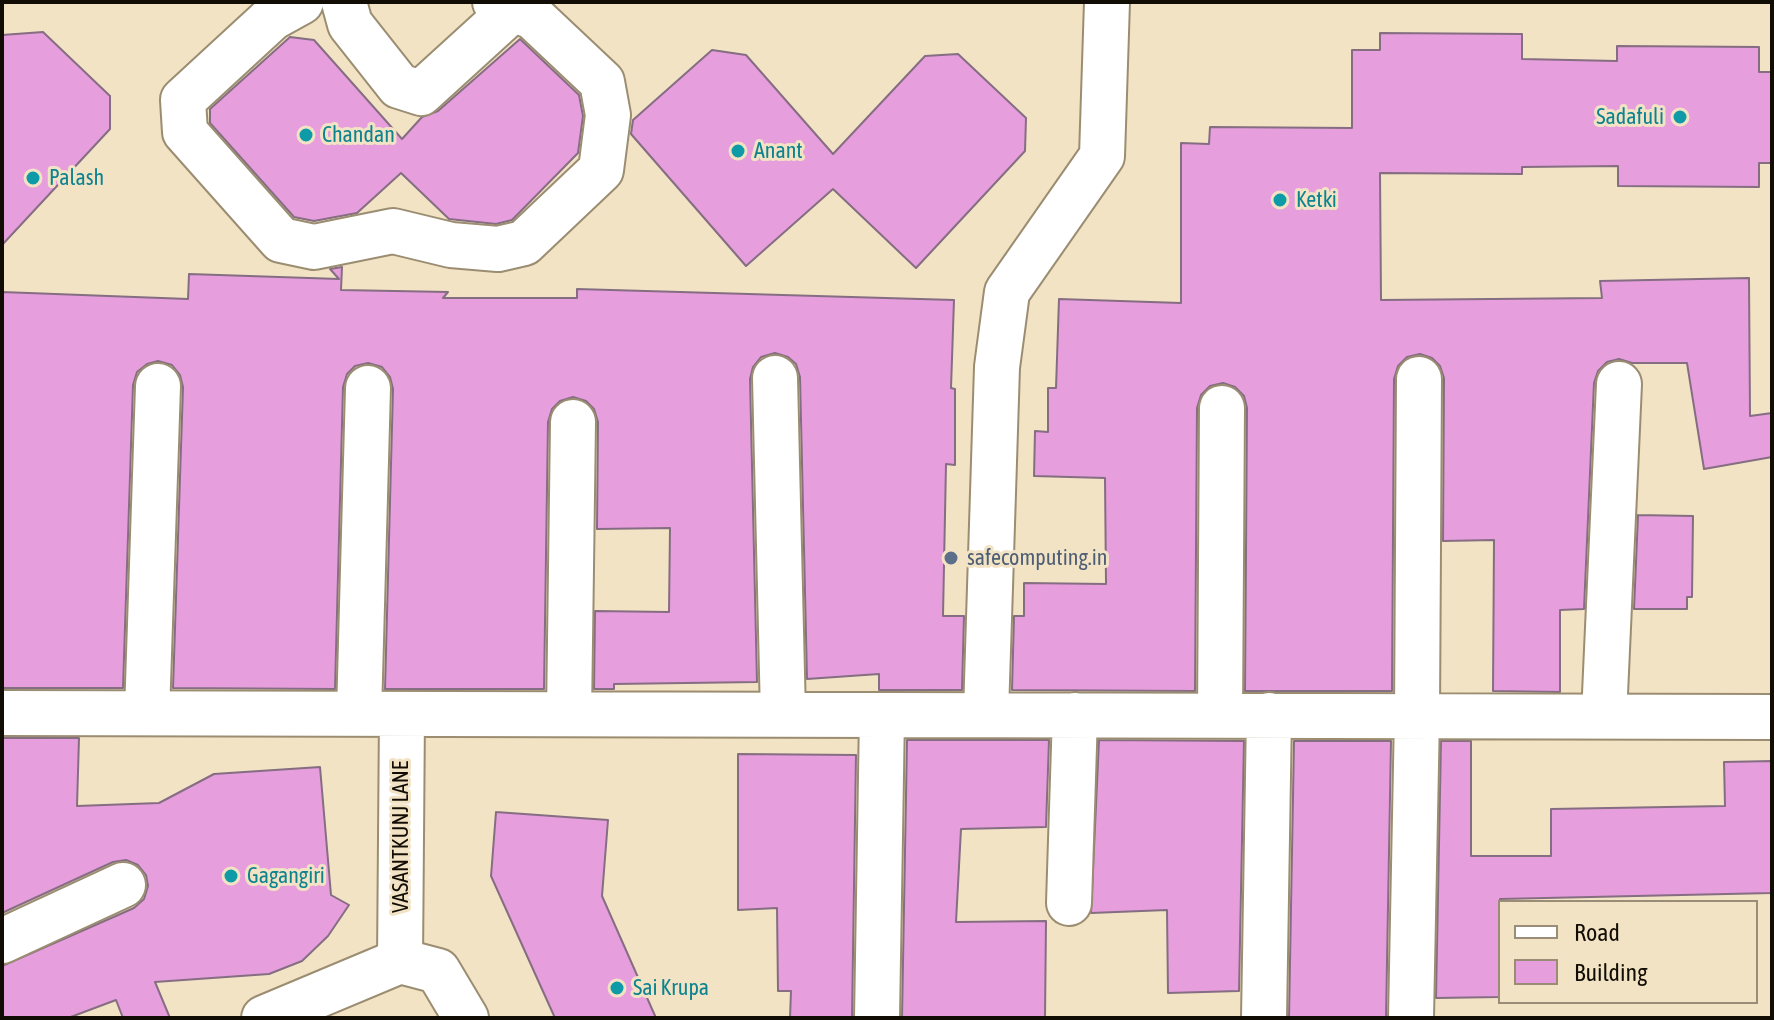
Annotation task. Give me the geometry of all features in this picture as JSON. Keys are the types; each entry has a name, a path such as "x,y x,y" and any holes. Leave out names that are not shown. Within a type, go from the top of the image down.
{"street":[{"path":"301,2 272,18 183,100 185,132 281,240 314,247 393,231 451,245 498,249 524,243 601,170 608,115 602,82 533,17 503,6 421,93 399,86 350,24 344,2"},
{"path":"986,713 997,367 1007,292 1102,156 1107,2"},
{"path":"775,378 783,715"},
{"path":"1411,1018 1419,379"},
{"path":"1604,716 1619,384"},
{"path":"147,713 158,386"},
{"path":"359,714 368,388"},
{"path":"1220,715 1222,408"},
{"path":"569,714 573,422"},
{"path":"2,713 1772,717"},
{"name":"VASANTKUNJ LANE","path":"400,961 402,714"},
{"path":"877,1018 882,715"},
{"path":"1069,903 1075,715"},
{"path":"1264,1018 1269,715"},
{"path":"2,941 123,885"},
{"path":"264,1018 400,961 438,971 466,1018"}],"building":[{"name":"Palash","path":"43,32 110,96 110,129 2,245 2,35"},
{"path":"1380,33 1522,34 1522,59 1617,61 1617,46 1759,47 1759,72 1772,72 1772,163 1759,163 1759,187 1618,186 1618,166 1522,167 1522,174 1380,173 1381,300 1602,298 1600,281 1749,278 1750,416 1772,413 1772,457 1704,469 1687,363 1632,363 1619,359 1607,362 1598,371 1594,383 1584,609 1560,610 1560,692 1493,691 1494,540 1443,541 1444,378 1440,366 1432,358 1420,354 1407,357 1398,366 1394,379 1392,691 1245,691 1247,408 1244,396 1235,387 1223,383 1210,386 1201,395 1197,408 1195,691 1012,690 1014,616 1024,616 1024,583 1106,584 1105,478 1034,476 1035,431 1048,432 1048,388 1056,388 1059,299 1181,303 1181,143 1209,144 1210,127 1352,128 1352,50 1380,50"},
{"path":"290,37 314,40 402,139 422,117 438,111 520,39 579,95 583,116 578,153 512,220 496,224 449,219 401,173 357,213 314,221 294,217 210,123 210,109"},
{"path":"712,50 746,55 833,154 925,56 958,54 1026,118 1025,151 916,268 833,189 746,266 631,134 633,120"},
{"path":"342,267 341,290 448,292 443,298 577,298 577,289 954,300 951,388 955,389 955,465 946,464 943,616 964,616 962,690 879,690 879,674 807,679 800,377 796,364 788,357 775,353 761,357 753,367 750,379 757,682 614,684 614,689 594,689 595,611 669,612 670,528 597,529 598,422 594,409 586,401 573,397 560,401 552,409 548,422 544,689 385,689 393,389 390,377 382,367 368,363 355,366 347,374 343,387 335,689 173,688 183,387 180,375 172,365 158,361 147,364 137,372 133,385 123,688 2,688 2,292 188,299 189,274 339,279 330,269"},
{"path":"1638,515 1693,516 1692,597 1687,597 1687,609 1634,609"},
{"path":"2,738 79,738 77,806 159,803 214,774 320,767 331,895 349,905 328,936 302,961 269,974 155,982 170,1018 123,1018 116,1000 68,1018 2,1018 2,966 134,908 144,899 148,886 146,875 138,865 126,860 113,862 2,913"},
{"path":"907,740 1049,740 1046,827 961,829 956,922 1046,921 1045,1018 902,1018"},
{"path":"1099,740 1244,741 1239,991 1168,993 1167,910 1091,913"},
{"path":"1294,741 1391,741 1386,1018 1289,1018"},
{"path":"1441,741 1471,741 1471,856 1551,856 1551,809 1725,806 1724,762 1772,761 1772,893 1500,899 1498,997 1436,998"},
{"path":"738,754 856,755 852,1018 790,1018 791,991 778,991 777,908 738,910"},
{"path":"496,812 608,820 602,896 656,1018 555,1018 491,876"}],"place":[{"name":"Sadafuli","path":"1680,117"},
{"name":"Chandan","path":"306,135"},
{"name":"Anant","path":"738,151"},
{"name":"Palash","path":"33,178"},
{"name":"Ketki","path":"1280,200"},
{"name":"safecomputing.in","path":"951,558"},
{"name":"Gagangiri","path":"231,876"},
{"name":"Sai Krupa","path":"617,988"}]}
